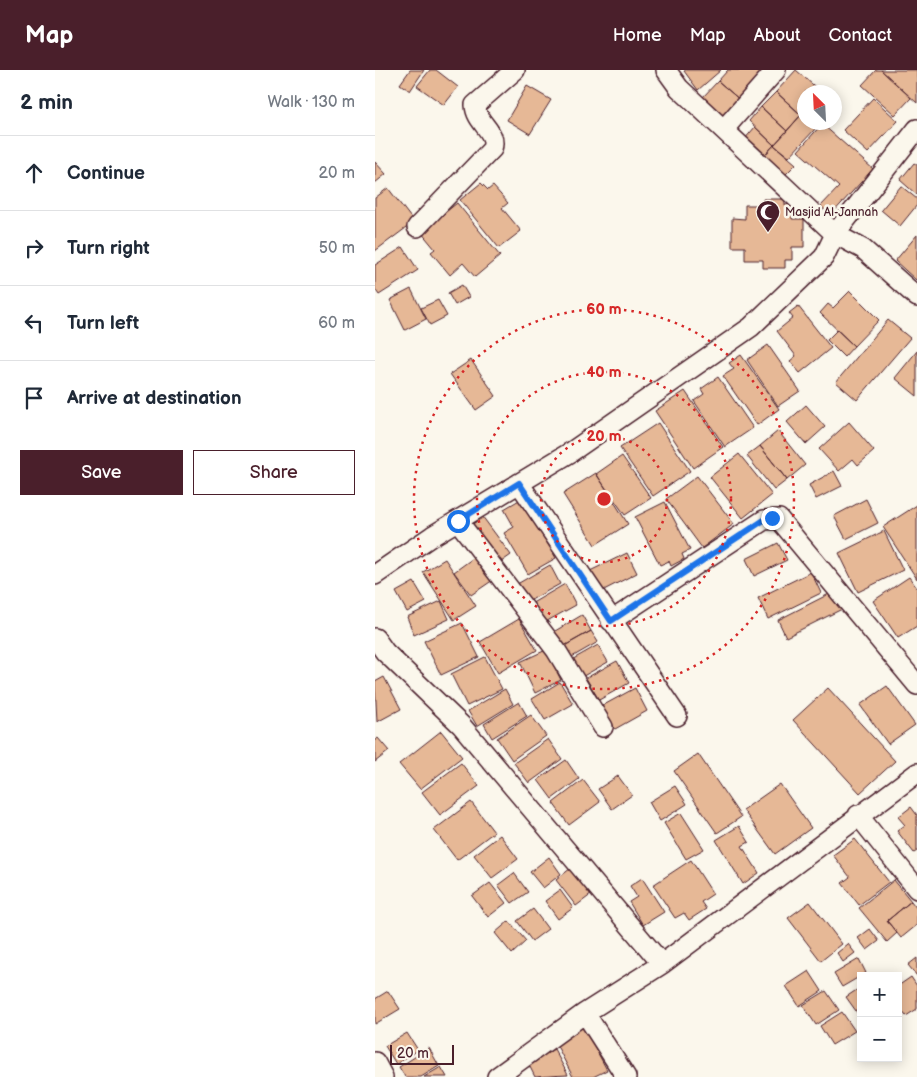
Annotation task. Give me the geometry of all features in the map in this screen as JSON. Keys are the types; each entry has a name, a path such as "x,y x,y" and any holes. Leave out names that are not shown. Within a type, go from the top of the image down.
{"street":[{"path":"417,227 492,149 494,141 492,134 477,118 475,105 515,70"},
{"path":"666,70 679,88 835,234 863,249 916,293"},
{"path":"724,129 776,70"},
{"path":"375,575 458,521 571,452 751,327 824,257 835,234 917,129"},
{"path":"519,483 677,716"},
{"path":"611,621 764,520 779,519 917,685"},
{"path":"458,521 556,650 603,727"},
{"path":"378,649 461,725 662,964"},
{"path":"503,1075 585,1013 662,964 917,772"},
{"path":"858,816 917,889"},
{"path":"585,1013 626,1077"},
{"path":"375,1062 383,1077"}],"building":[{"path":"410,70 424,70 410,91 400,84"},
{"path":"430,70 436,70 458,87 444,105 417,86"},
{"path":"721,70 698,90 684,71"},
{"path":"728,70 769,70 741,101 718,81"},
{"path":"796,70 813,85 797,85 797,111 776,92"},
{"path":"876,70 881,70 911,98 895,115 862,85"},
{"path":"881,70 917,70 917,103"},
{"path":"718,81 741,101 725,118 702,98"},
{"path":"527,86 551,100 530,134 507,120"},
{"path":"776,92 797,111 797,120 787,131 761,107"},
{"path":"873,98 898,121 868,153 843,130"},
{"path":"761,107 787,131 774,145 749,121"},
{"path":"797,119 797,130 814,130 789,157 774,145"},
{"path":"755,127 774,145 763,157 744,140"},
{"path":"817,130 829,130 873,169 830,216 820,207 839,187 798,151"},
{"path":"774,145 796,164 784,176 763,157"},
{"path":"375,162 386,174 375,183"},
{"path":"914,163 917,165 917,195 900,180"},
{"path":"481,183 488,190 493,186 508,203 502,208 521,231 499,248 460,200"},
{"path":"901,186 917,199 917,205 900,226 881,210"},
{"path":"388,188 414,222 375,251 375,198"},
{"name":"Masjid Al-Jannah","path":"763,199 785,199 785,205 792,205 792,219 804,219 804,247 792,247 792,260 785,260 785,268 763,268 763,260 745,260 745,247 732,247 732,218 745,219 745,205 763,205"},
{"path":"457,203 500,256 475,277 463,263 450,275 431,252 435,249 421,232"},
{"path":"917,235 917,279 916,280 895,261"},
{"path":"403,247 418,270 379,295 375,289 375,265"},
{"path":"462,285 469,297 455,305 448,293"},
{"path":"411,289 426,319 405,330 390,300"},
{"path":"850,291 879,320 854,346 820,313 828,304 833,308"},
{"path":"438,300 447,316 430,325 421,308"},
{"path":"798,306 831,348 800,373 790,361 796,356 777,331 793,318 789,313"},
{"path":"888,320 910,338 857,400 836,382"},
{"path":"837,330 854,346 844,357 827,340"},
{"path":"768,345 800,391 778,406 747,360"},
{"path":"917,351 917,396 895,378"},
{"path":"741,355 779,409 757,425 723,376 734,369 729,363"},
{"path":"471,360 496,396 476,410 450,374"},
{"path":"718,377 753,428 725,447 694,401 704,394 701,389"},
{"path":"685,391 723,447 693,468 655,411"},
{"path":"806,405 825,427 806,444 787,422"},
{"path":"849,422 874,451 858,465 853,459 839,471 819,449"},
{"path":"658,423 690,471 653,496 620,448"},
{"path":"778,431 805,465 787,480 760,446"},
{"path":"760,446 787,480 774,490 747,456"},
{"path":"739,454 772,495 743,518 710,477"},
{"path":"622,456 651,498 625,515 596,474"},
{"path":"834,471 842,486 816,499 809,485"},
{"path":"596,473 628,524 595,545 563,494"},
{"path":"697,476 734,524 702,548 666,499"},
{"path":"521,499 556,558 528,574 504,533 514,527 504,509"},
{"path":"866,499 878,523 846,539 834,516"},
{"path":"665,502 690,550 682,554 684,559 671,566 669,561 660,565 635,517"},
{"path":"917,505 917,579 883,527"},
{"path":"482,516 511,555 494,567 466,528"},
{"path":"884,531 903,570 858,592 839,553"},
{"path":"778,543 787,560 754,576 746,559"},
{"path":"627,553 637,573 600,592 590,571"},
{"path":"476,556 493,580 471,595 454,572"},
{"path":"445,559 476,606 454,620 423,572"},
{"path":"550,565 560,584 522,605 512,587"},
{"path":"811,572 821,593 768,619 758,598"},
{"path":"909,577 917,588 917,626 898,638 873,601"},
{"path":"414,582 426,602 407,612 396,592"},
{"path":"565,584 576,605 540,625 529,605"},
{"path":"833,592 842,609 786,637 778,620"},
{"path":"441,601 449,619 414,635 407,617"},
{"path":"582,615 591,631 559,649 550,634"},
{"path":"519,619 537,650 498,673 480,642"},
{"path":"462,623 479,657 441,675 424,641"},
{"path":"591,631 598,642 565,661 559,649"},
{"path":"598,645 608,662 578,679 568,662"},
{"path":"546,650 561,680 535,693 520,662"},
{"path":"485,657 502,689 467,706 451,674"},
{"path":"617,661 629,683 599,700 586,678"},
{"path":"384,677 401,709 377,722 375,682"},
{"path":"560,682 573,704 545,720 532,699"},
{"path":"887,686 915,725 888,744 860,705"},
{"path":"635,688 647,711 615,729 602,706"},
{"path":"828,688 895,761 860,793 793,720"},
{"path":"505,689 513,704 477,726 468,711"},
{"path":"519,702 527,716 492,738 484,724"},
{"path":"531,715 546,736 512,760 497,738"},
{"path":"441,731 462,757 420,789 399,764"},
{"path":"378,738 389,751 375,762 375,740"},
{"path":"548,739 562,759 529,783 514,763"},
{"path":"698,754 741,817 717,833 674,771"},
{"path":"566,760 579,779 552,799 538,780"},
{"path":"461,763 479,786 440,815 422,792"},
{"path":"618,776 632,795 612,809 598,789"},
{"path":"583,780 600,802 569,825 553,803"},
{"path":"780,784 811,828 775,854 743,810"},
{"path":"675,786 687,804 660,821 649,802"},
{"path":"471,802 494,832 457,860 434,830"},
{"path":"911,807 917,815 917,851 914,853 897,831 905,825 898,817"},
{"path":"681,813 704,849 686,859 664,823"},
{"path":"739,826 749,842 742,846 759,873 743,884 716,840"},
{"path":"500,835 518,859 492,878 474,855"},
{"path":"855,839 889,882 859,905 842,883 850,877 833,855"},
{"path":"549,857 561,874 543,888 530,872"},
{"path":"691,860 713,894 701,902 706,909 689,920 684,913 675,918 653,885"},
{"path":"576,864 596,891 576,906 556,880"},
{"path":"514,873 528,892 512,903 498,885"},
{"path":"642,878 664,912 643,925 629,902 637,897 630,886"},
{"path":"894,880 911,901 887,921 897,933 887,942 859,908"},
{"path":"490,883 506,903 488,917 472,896"},
{"path":"560,890 573,908 558,919 545,901"},
{"path":"911,901 917,909 917,925 901,938 887,921"},
{"path":"810,902 842,944 821,961 788,918"},
{"path":"533,909 548,929 532,941 517,921"},
{"path":"509,921 526,941 512,954 495,933"},
{"path":"870,929 879,941 867,950 858,938"},
{"path":"848,944 855,953 843,962 837,953"},
{"path":"917,958 917,976 908,965"},
{"path":"859,959 866,972 857,972 857,978 842,987 834,974"},
{"path":"809,971 822,991 799,1006 786,986"},
{"path":"911,977 917,986 917,1009 906,1016 902,1011 902,983"},
{"path":"857,990 857,1012 846,997"},
{"path":"388,991 400,1009 375,1024 375,999"},
{"path":"826,991 839,1010 816,1025 803,1005"},
{"path":"842,1012 855,1031 832,1045 820,1026"},
{"path":"584,1027 607,1070 593,1077 573,1077 555,1042"},
{"path":"407,1033 418,1050 396,1064 385,1046"},
{"path":"429,1048 439,1066 421,1077 405,1077 399,1067"},
{"path":"554,1049 568,1075 535,1077 528,1063"},
{"path":"441,1067 447,1077 424,1077"}],"place":[{"name":"Masjid Al-Jannah","path":"768,233"}],"route":[{"path":"458,521 519,483 611,621 764,520 772,518"}]}
